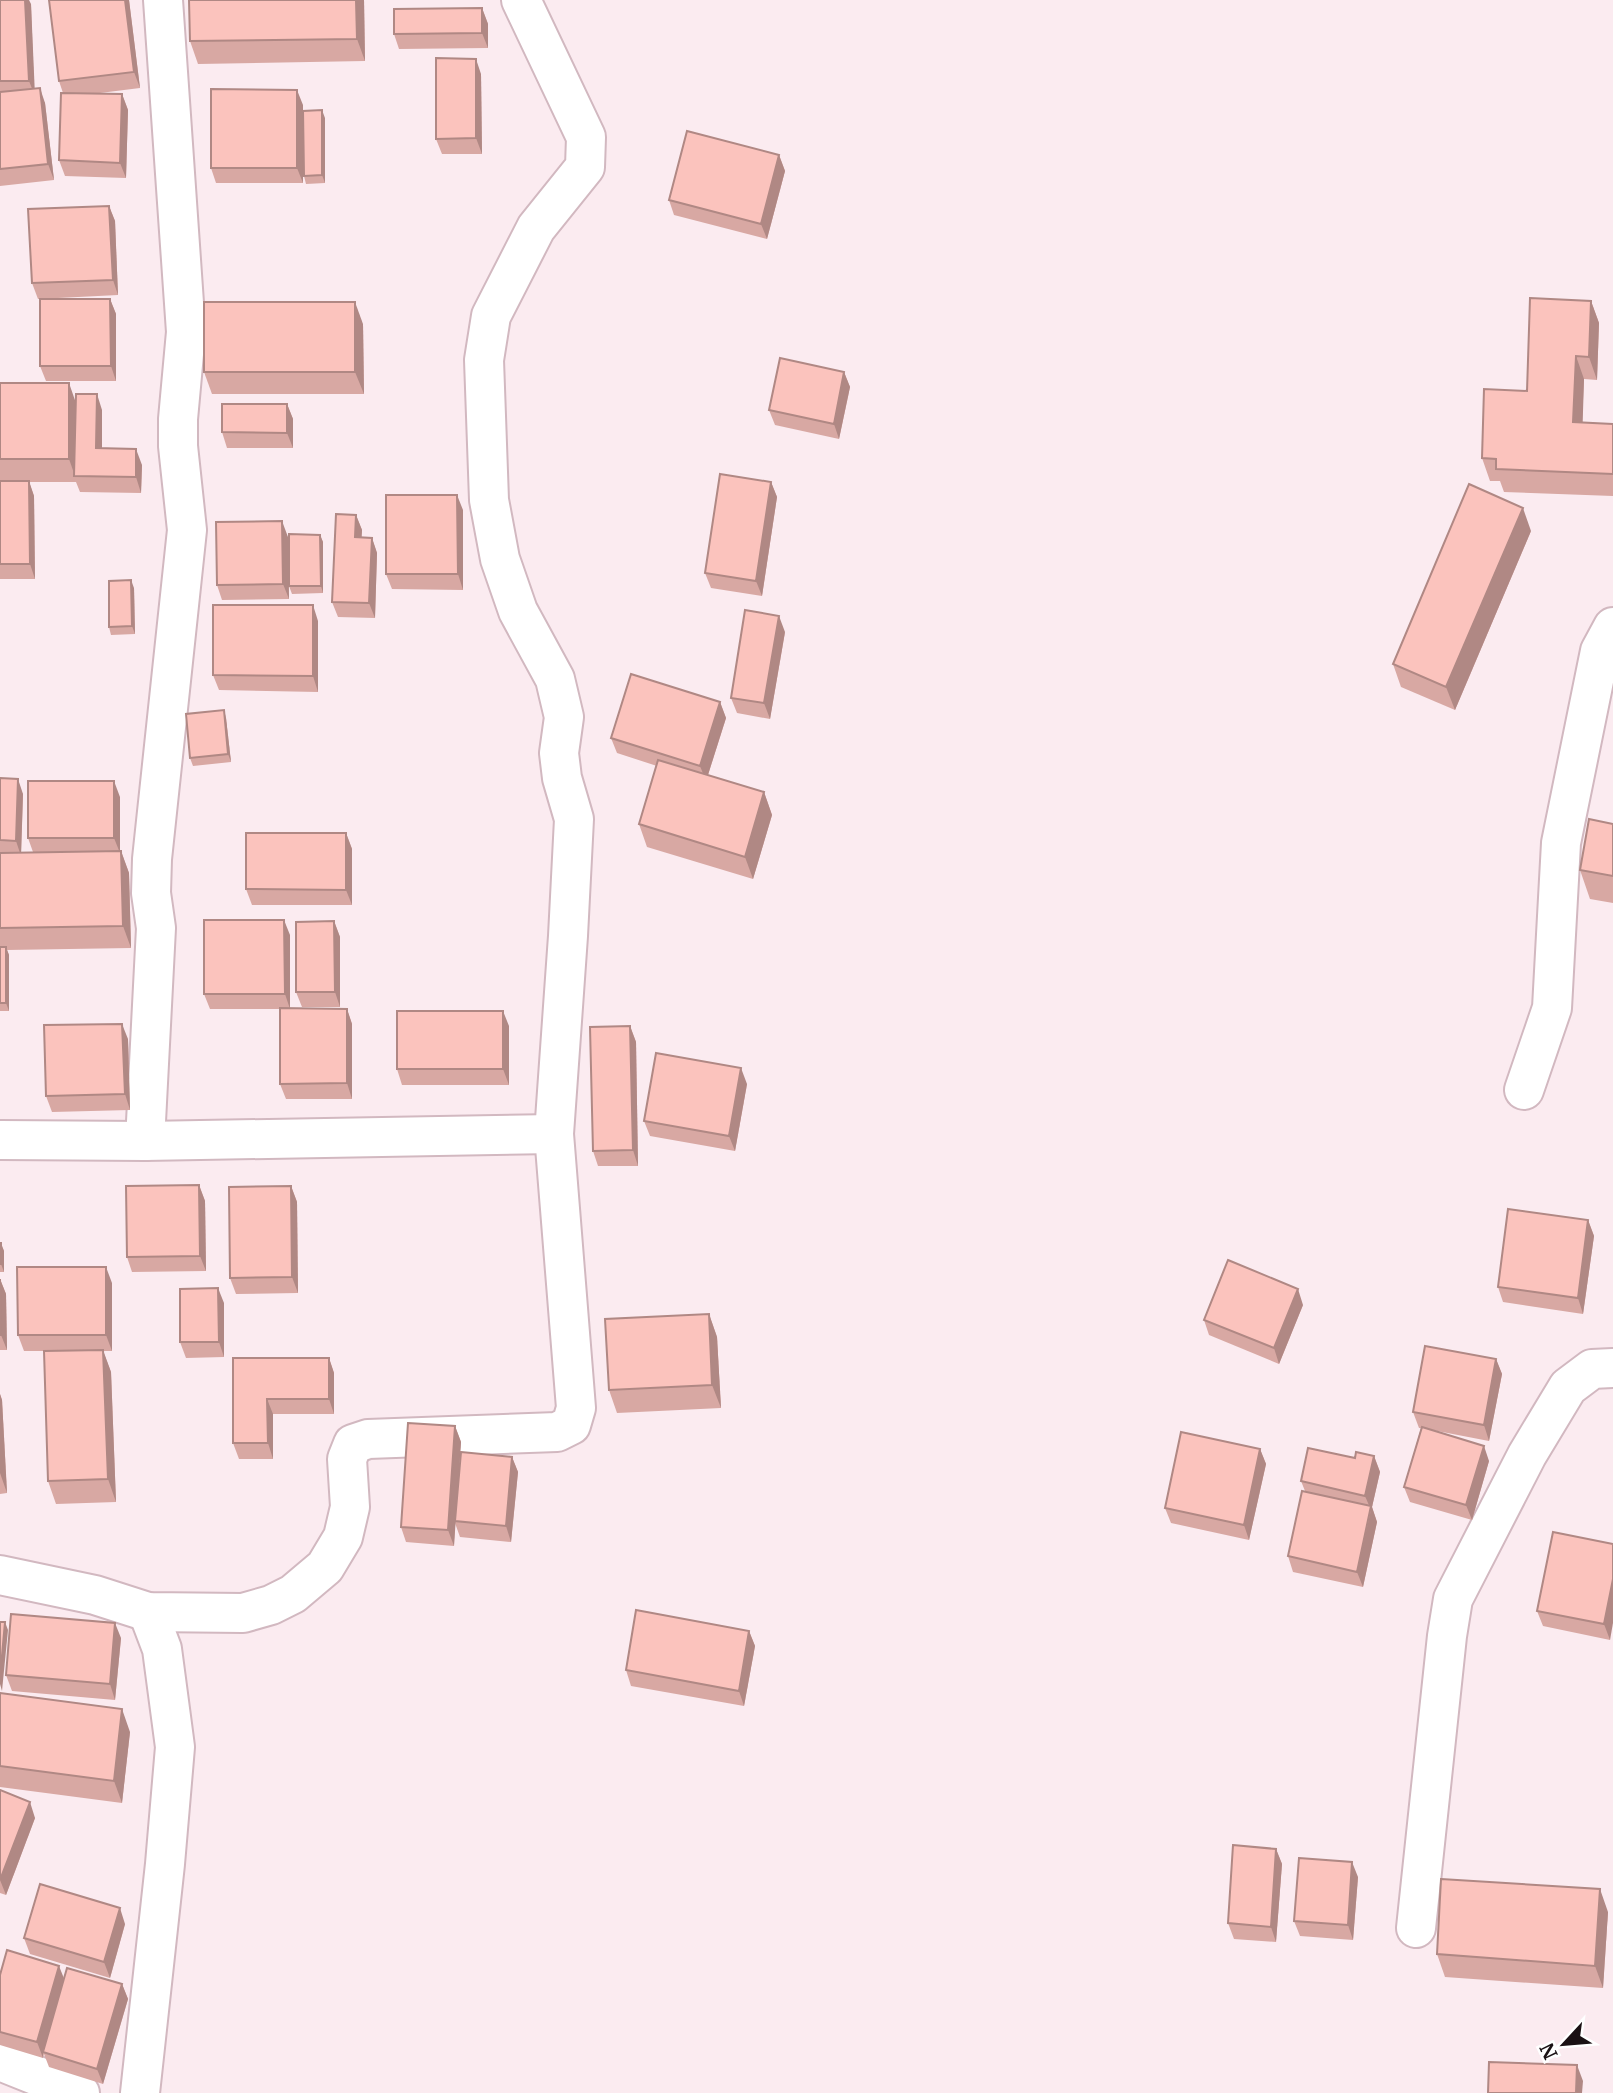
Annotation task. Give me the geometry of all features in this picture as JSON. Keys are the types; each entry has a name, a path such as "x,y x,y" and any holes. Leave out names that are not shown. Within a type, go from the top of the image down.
{"street":[{"path":"145,1142 156,928 151,893 152,859 187,530 178,446 186,332 163,0"},
{"path":"0,1575 95,1595 148,1612 243,1613 271,1605 293,1594 325,1567 343,1537 350,1507 347,1459 353,1444 368,1440 557,1432 571,1425 576,1408 554,1134 569,936 574,819 562,778 559,753 564,717 555,679 518,611 500,559 489,500 484,360 491,316 536,228 585,167 586,137 521,0"},
{"path":"1524,1090 1552,1008 1561,843 1600,651 1613,627"},
{"path":"0,1140 145,1142 554,1134"},
{"path":"1416,1928 1453,1599 1527,1455 1568,1387 1592,1369 1613,1368"},
{"path":"140,2093 175,1747 162,1649 148,1612"},
{"path":"0,2061 80,2093"}],"building":[{"path":"0,0 25,0 29,81 0,81"},
{"path":"49,0 125,0 134,72 59,81"},
{"path":"189,0 356,0 357,39 190,41"},
{"path":"482,8 482,33 394,34 394,9"},
{"path":"436,58 476,59 476,138 436,139"},
{"path":"40,88 48,164 0,169 0,92"},
{"path":"211,89 297,90 297,168 211,168"},
{"path":"61,93 122,94 120,163 59,160"},
{"path":"322,110 322,175 304,176 303,111"},
{"path":"687,131 779,155 761,224 669,200"},
{"path":"109,206 113,280 32,283 28,209"},
{"path":"1530,298 1591,301 1589,357 1576,356 1573,422 1613,424 1613,474 1496,469 1496,459 1482,458 1484,389 1527,391"},
{"path":"40,299 110,299 111,366 40,366"},
{"path":"204,302 355,302 355,372 204,372"},
{"path":"780,358 844,372 834,424 769,410"},
{"path":"0,383 69,383 69,459 0,459"},
{"path":"76,394 97,394 96,448 136,449 136,477 74,476"},
{"path":"222,404 287,404 287,433 222,432"},
{"path":"720,474 771,482 756,581 705,573"},
{"path":"0,481 29,481 30,564 0,564"},
{"path":"1469,484 1523,508 1446,687 1393,664"},
{"path":"386,495 457,495 458,574 386,574"},
{"path":"336,514 356,515 355,537 372,538 369,603 332,602"},
{"path":"282,521 283,584 217,585 216,522"},
{"path":"289,534 320,535 321,586 289,586"},
{"path":"131,580 132,626 109,627 109,581"},
{"path":"213,605 313,605 313,676 213,675"},
{"path":"745,610 779,616 764,703 731,698"},
{"path":"631,674 720,702 700,766 611,738"},
{"path":"224,710 228,754 190,758 186,714"},
{"path":"658,760 764,792 745,857 639,824"},
{"path":"0,778 18,779 16,841 0,840"},
{"path":"28,781 114,781 114,838 28,838"},
{"path":"1589,819 1613,824 1613,876 1580,870"},
{"path":"246,833 346,833 346,890 246,889"},
{"path":"121,851 123,926 0,928 0,853"},
{"path":"204,920 284,920 285,994 204,994"},
{"path":"334,921 335,992 296,992 296,922"},
{"path":"0,947 6,947 6,1003 0,1003"},
{"path":"280,1008 347,1009 347,1083 280,1084"},
{"path":"397,1011 503,1011 503,1069 397,1069"},
{"path":"122,1024 125,1094 46,1096 44,1025"},
{"path":"630,1026 633,1150 593,1151 590,1027"},
{"path":"656,1053 741,1068 729,1136 644,1121"},
{"path":"199,1185 200,1256 127,1257 126,1186"},
{"path":"291,1186 292,1277 230,1278 229,1187"},
{"path":"1508,1209 1588,1220 1578,1298 1498,1287"},
{"path":"1228,1260 1298,1289 1274,1348 1204,1320"},
{"path":"17,1267 106,1267 106,1335 18,1335"},
{"path":"218,1288 219,1342 180,1342 180,1289"},
{"path":"709,1314 712,1385 609,1390 605,1319"},
{"path":"1425,1346 1496,1359 1484,1425 1413,1412"},
{"path":"103,1350 108,1479 48,1481 44,1351"},
{"path":"233,1358 329,1358 329,1399 267,1399 268,1443 233,1443"},
{"path":"408,1423 455,1426 448,1530 401,1527"},
{"path":"1422,1427 1484,1446 1466,1505 1404,1487"},
{"path":"1181,1432 1260,1449 1244,1525 1165,1508"},
{"path":"1308,1448 1355,1458 1356,1452 1374,1456 1365,1496 1301,1481"},
{"path":"461,1452 512,1457 506,1526 455,1521"},
{"path":"1302,1491 1371,1506 1357,1572 1288,1556"},
{"path":"1553,1532 1613,1544 1613,1579 1604,1624 1537,1611"},
{"path":"636,1610 749,1631 739,1691 626,1670"},
{"path":"11,1614 115,1623 110,1684 6,1675"},
{"path":"0,1622 5,1622 0,1678"},
{"path":"0,1693 122,1709 114,1781 0,1766"},
{"path":"0,1790 30,1802 0,1880"},
{"path":"1233,1845 1276,1849 1271,1927 1228,1923"},
{"path":"1299,1858 1352,1862 1348,1925 1294,1921"},
{"path":"1441,1879 1600,1889 1595,1966 1437,1954"},
{"path":"40,1884 120,1908 104,1962 24,1938"},
{"path":"7,1950 59,1966 37,2042 0,2032 0,1975"},
{"path":"67,1968 122,1984 97,2069 43,2052"},
{"path":"1489,2062 1577,2065 1576,2093 1488,2093"}]}
